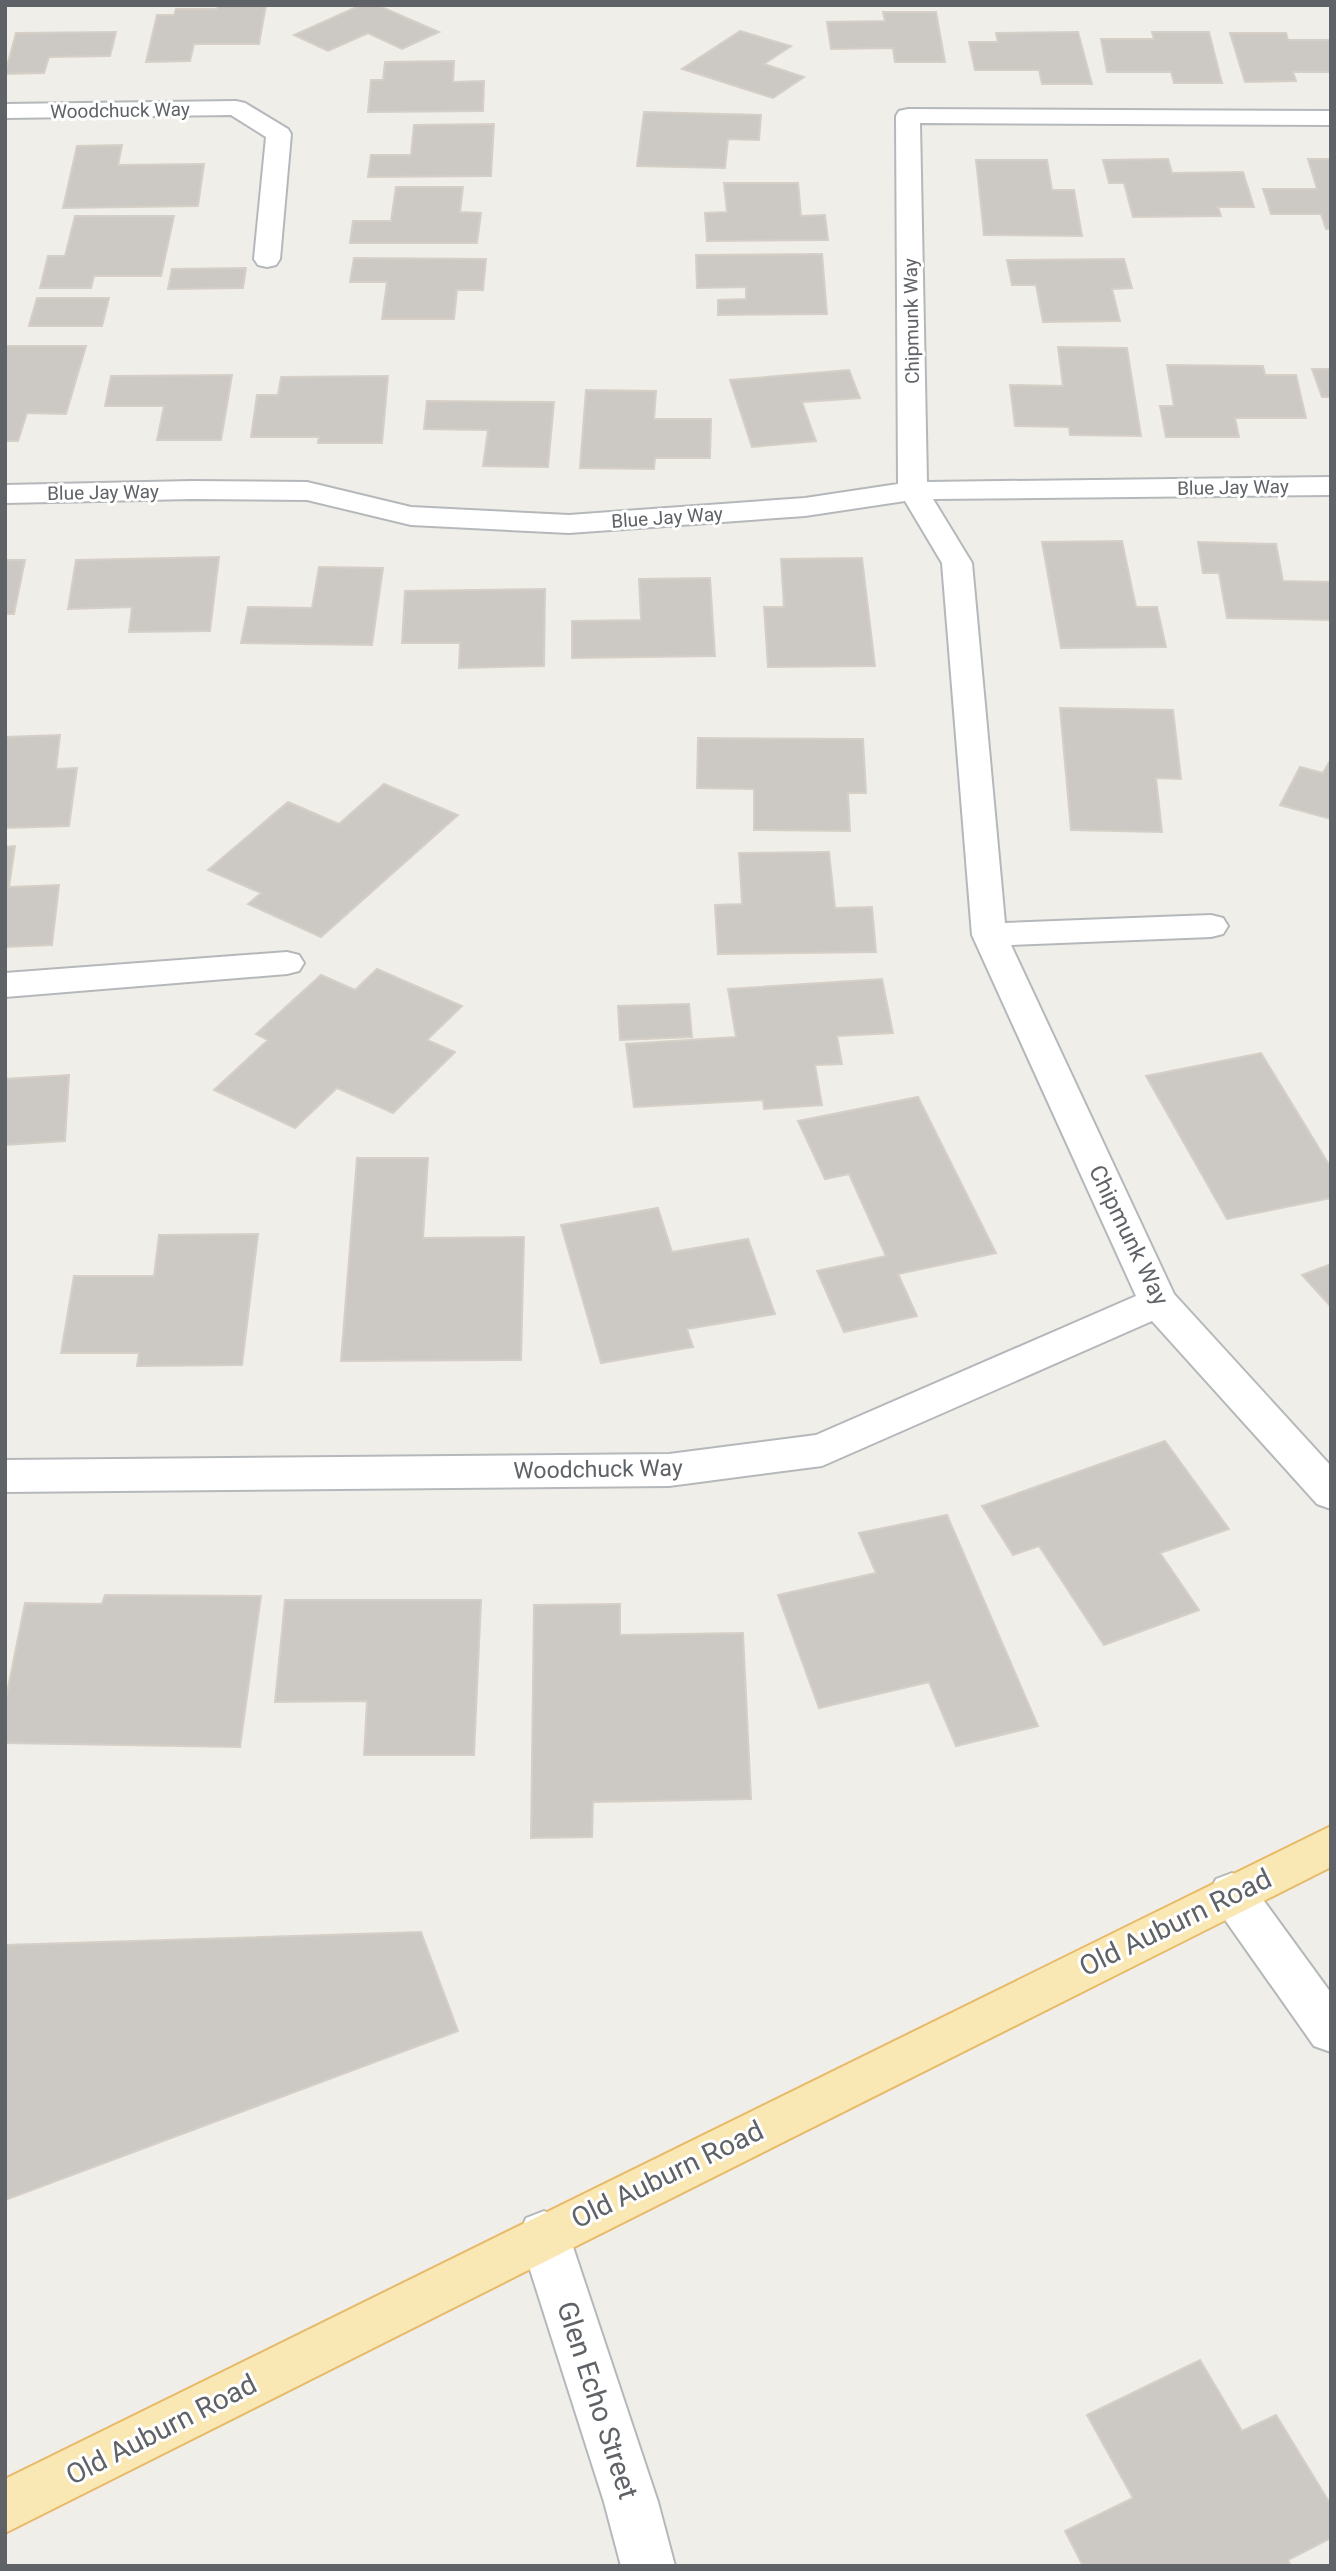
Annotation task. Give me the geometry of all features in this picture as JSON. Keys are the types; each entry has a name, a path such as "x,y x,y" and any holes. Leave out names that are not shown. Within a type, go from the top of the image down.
{"main road":[{"name":"Old Auburn Road","path":"5,2507 544,2235 1331,1845"}],"street":[{"name":"Woodchuck Way","path":"5,111 236,108 279,134 267,259"},
{"name":"Chipmunk Way","path":"1331,118 908,116 913,491 957,563 989,935 1158,1302 1331,1493"},
{"name":"Blue Jay Way","path":"5,494 192,490 307,491 411,516 569,524 805,507 913,491 1331,486"},
{"path":"989,935 1211,926"},
{"path":"5,985 287,963"},
{"name":"Woodchuck Way","path":"5,1476 669,1470 822,1450 1158,1302"},
{"path":"1231,1893 1331,2031"},
{"name":"Glen Echo Street","path":"544,2235 631,2502 648,2566"}],"building":[{"path":"218,5 266,5 259,44 194,44 190,61 146,62 157,15 174,15 176,9 217,9"},
{"path":"361,5 377,5 439,32 402,49 368,33 328,51 294,35"},
{"path":"883,12 936,12 945,62 895,62 893,48 831,49 827,22 885,21"},
{"path":"740,31 791,46 764,64 804,77 773,98 682,69"},
{"path":"116,32 110,56 49,57 44,73 5,74 16,33"},
{"path":"1078,32 1092,84 1042,84 1039,70 975,70 969,42 998,42 996,33"},
{"path":"1152,32 1209,32 1222,83 1174,83 1171,72 1107,72 1101,39 1154,39"},
{"path":"1230,33 1286,33 1288,40 1331,40 1331,72 1293,72 1296,81 1245,82"},
{"path":"454,61 453,82 484,81 483,111 368,112 371,80 383,80 385,62"},
{"path":"644,112 761,115 759,140 728,139 725,168 637,166"},
{"path":"494,124 491,176 368,177 371,155 411,155 414,125"},
{"path":"122,145 118,165 204,164 198,206 63,208 77,146"},
{"path":"1168,159 1172,173 1243,172 1254,207 1218,207 1221,216 1133,217 1124,183 1109,183 1103,160"},
{"path":"1308,159 1331,159 1331,229 1326,229 1321,214 1271,214 1263,189 1317,189"},
{"path":"976,160 1047,160 1052,190 1074,190 1082,236 984,235"},
{"path":"724,183 798,183 801,216 825,215 828,240 707,241 705,213 727,212"},
{"path":"396,187 463,187 460,212 481,213 477,243 350,243 353,221 391,221"},
{"path":"75,216 174,216 161,276 94,276 91,288 40,288 48,256 65,256"},
{"path":"822,254 827,314 718,315 718,300 746,299 746,287 697,288 696,255"},
{"path":"354,258 486,259 483,290 457,290 454,319 382,319 387,282 350,282"},
{"path":"1124,259 1132,288 1112,289 1120,321 1043,322 1036,285 1012,285 1007,260"},
{"path":"246,268 243,288 168,289 172,269"},
{"path":"37,298 109,298 102,326 29,326"},
{"path":"5,346 86,346 66,414 27,413 18,441 5,441"},
{"path":"1058,347 1127,348 1141,436 1070,435 1069,427 1015,426 1010,385 1063,386"},
{"path":"1167,365 1263,366 1265,375 1296,375 1306,418 1235,418 1239,437 1166,437 1160,406 1174,406"},
{"path":"1312,369 1331,369 1331,397 1322,397"},
{"path":"849,370 860,398 802,402 816,441 752,447 730,380"},
{"path":"232,375 221,440 157,440 164,406 105,406 111,376"},
{"path":"388,376 382,443 318,443 319,437 251,437 257,395 278,395 281,377"},
{"path":"586,390 656,391 654,419 711,419 710,458 655,458 654,469 580,468"},
{"path":"427,401 554,402 548,467 483,466 488,430 424,429"},
{"path":"1122,541 1136,607 1157,607 1166,647 1061,648 1042,542"},
{"path":"1198,542 1276,544 1283,581 1331,582 1331,620 1227,618 1219,573 1203,573"},
{"path":"219,557 210,631 129,632 132,607 68,609 76,560"},
{"path":"862,558 875,666 768,667 764,607 784,607 781,559"},
{"path":"5,560 25,560 14,614 5,614"},
{"path":"319,567 383,568 372,645 241,643 248,607 312,608"},
{"path":"710,578 715,656 572,658 572,621 641,620 639,579"},
{"path":"545,589 544,666 459,668 460,643 402,643 405,591"},
{"path":"1060,708 1173,710 1181,779 1156,778 1162,832 1071,830"},
{"path":"60,735 56,769 77,768 69,826 5,828 5,737"},
{"path":"698,738 863,739 866,793 848,793 850,831 754,830 754,789 697,788"},
{"path":"1331,759 1331,819 1280,805 1300,767 1323,773"},
{"path":"384,784 458,815 321,937 248,904 261,893 208,870 288,802 339,824"},
{"path":"15,846 9,887 59,885 52,945 5,947 5,847"},
{"path":"829,852 835,908 872,907 876,952 718,954 715,905 742,904 739,853"},
{"path":"377,969 462,1006 427,1040 455,1052 393,1113 337,1088 295,1128 214,1090 268,1040 256,1034 321,975 355,990"},
{"path":"882,979 893,1033 837,1036 842,1064 815,1065 822,1105 764,1109 763,1100 634,1107 626,1044 736,1037 728,989"},
{"path":"689,1004 692,1037 620,1040 618,1006"},
{"path":"1261,1053 1331,1168 1331,1198 1227,1219 1146,1076"},
{"path":"69,1075 65,1141 5,1145 5,1079"},
{"path":"918,1097 996,1253 898,1274 917,1316 844,1332 817,1271 886,1256 849,1174 825,1179 798,1121"},
{"path":"357,1158 428,1158 423,1238 524,1237 521,1360 341,1361"},
{"path":"658,1208 672,1252 748,1239 775,1314 687,1329 693,1347 601,1363 561,1225"},
{"path":"258,1234 242,1365 137,1366 139,1353 61,1353 74,1276 154,1276 159,1235"},
{"path":"1331,1264 1331,1307 1302,1275"},
{"path":"1165,1441 1229,1529 1160,1553 1199,1610 1104,1645 1039,1546 1013,1555 982,1506"},
{"path":"947,1515 1038,1726 956,1746 929,1682 819,1708 778,1595 876,1573 859,1533"},
{"path":"105,1595 261,1596 240,1747 5,1743 5,1703 25,1603 102,1604"},
{"path":"285,1600 481,1600 474,1755 364,1755 367,1701 275,1702"},
{"path":"620,1604 620,1635 743,1633 751,1799 593,1802 592,1837 531,1838 534,1605"},
{"path":"421,1932 458,2031 5,2200 5,1945"},
{"path":"1200,2360 1242,2431 1276,2415 1331,2505 1331,2538 1288,2560 1291,2566 1083,2566 1065,2531 1133,2498 1087,2415"}]}
